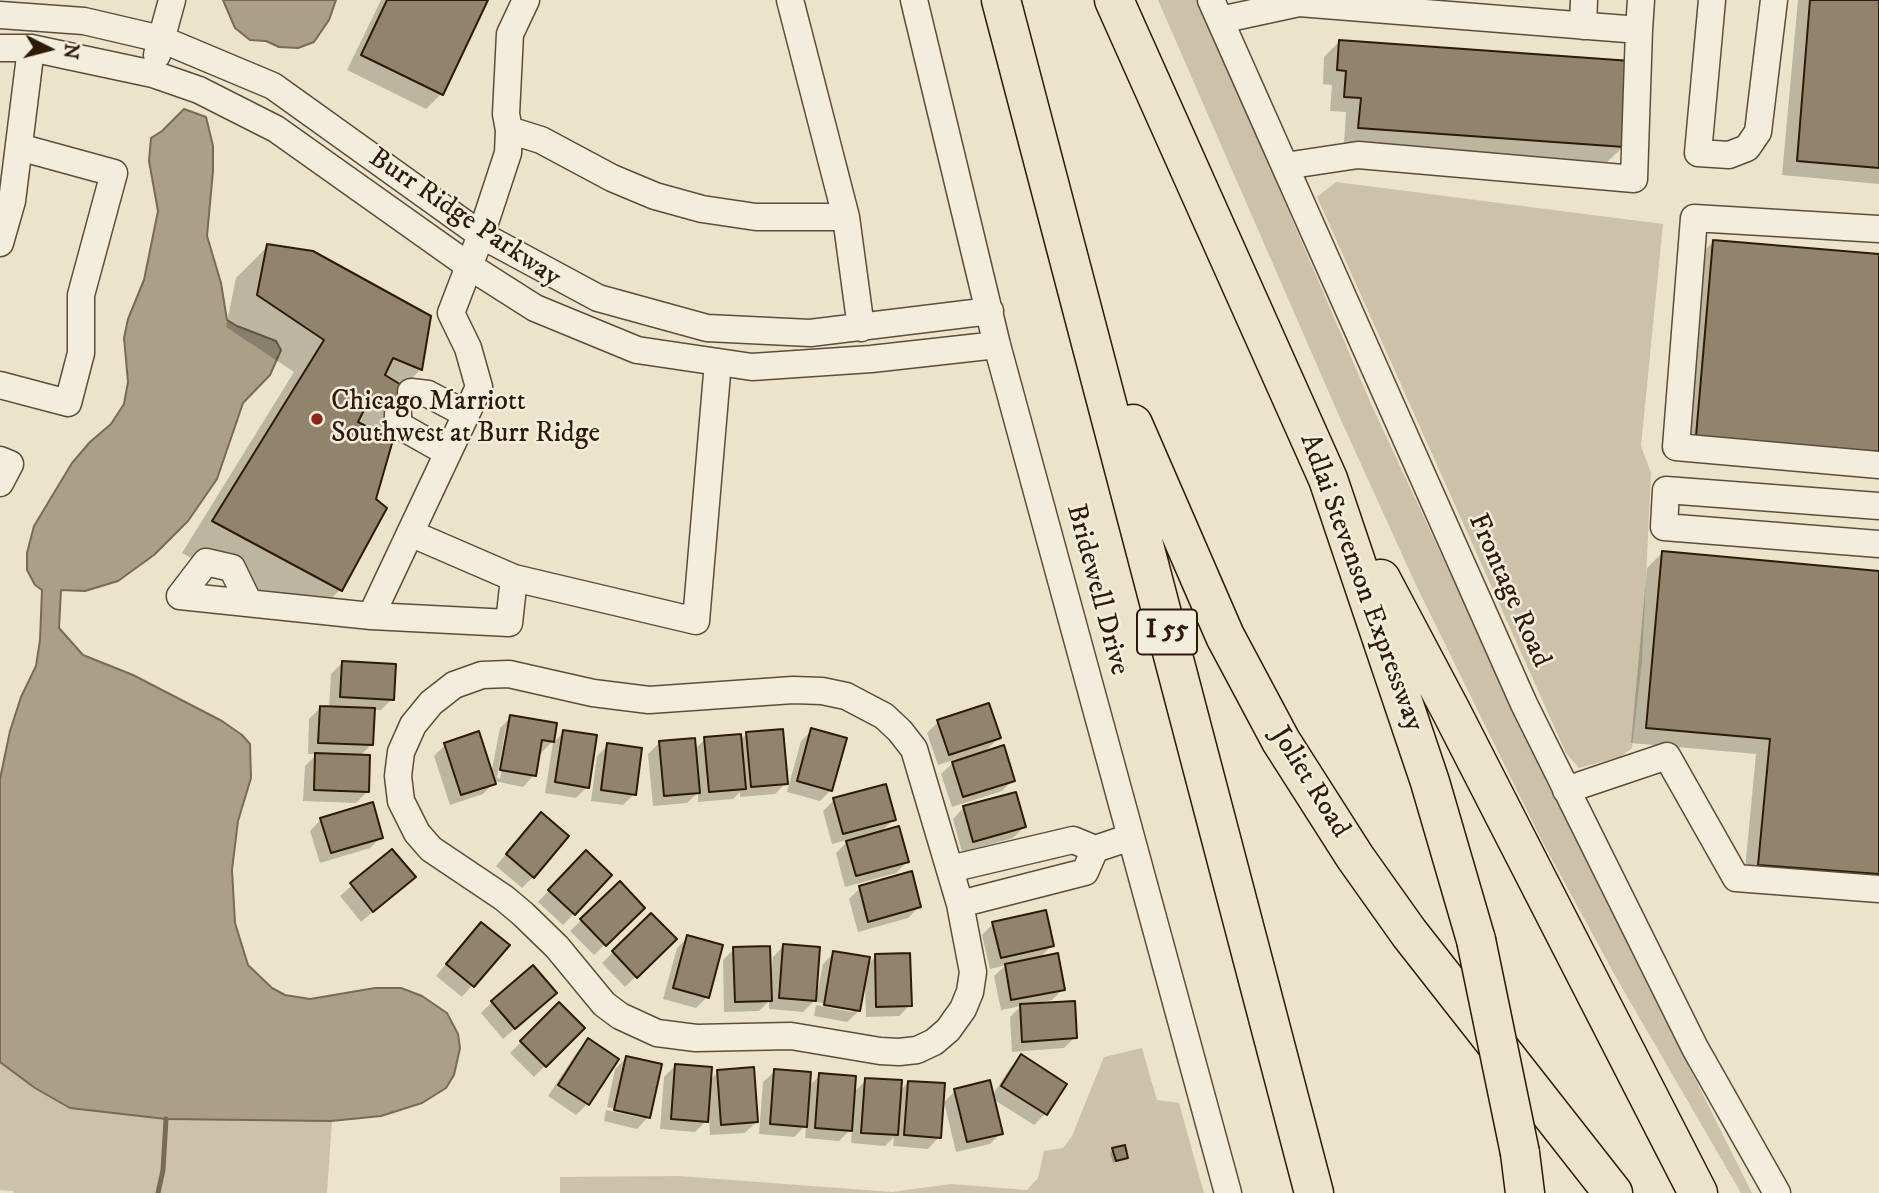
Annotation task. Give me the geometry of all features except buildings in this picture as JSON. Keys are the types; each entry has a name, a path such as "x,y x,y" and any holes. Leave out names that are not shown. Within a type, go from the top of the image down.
{"highway":[{"name":"I 55","path":"1001,0 1314,1193"},
{"name":"Adlai Stevenson Expressway","path":"1114,0 1328,479 1430,782 1476,940 1520,1153 1525,1193"},
{"path":"1129,0 1154,88"},
{"name":"Joliet Road","path":"1087,324 1226,636 1281,741 1355,858 1409,933 1613,1193"},
{"path":"1328,479 1451,711 1698,1193"},
{"path":"1247,939 1254,1011 1291,1193"}],"street":[{"path":"153,74 172,0"},
{"path":"371,616 479,387 468,348 451,313 508,153 509,130 506,114 510,34 526,0"},
{"path":"790,0 846,217 861,328"},
{"name":"Bridewell Drive","path":"914,0 997,345 1228,1193"},
{"path":"1285,166 1358,155 1634,179 1641,0"},
{"path":"1712,0 1698,153 1729,155 1747,148 1758,132 1774,0"},
{"path":"1215,10 1299,2 1583,13 1639,30"},
{"name":"Frontage Road","path":"1215,10 1524,704 1695,1048 1777,1193"},
{"name":"Burr Ridge Parkway","path":"0,15 84,21 161,39 273,86 481,235 598,298 707,328 810,333 990,312"},
{"name":"Burr Ridge Parkway","path":"0,48 31,48 153,74 200,90 276,129 469,266 535,308 637,350 752,367 871,359 997,345"},
{"path":"0,243 12,201 31,48"},
{"path":"509,130 541,139 612,178 655,196 702,209 756,217 846,217"},
{"path":"0,385 68,403 81,353 81,295 114,173 19,147"},
{"path":"1879,229 1694,218 1676,447 1879,465"},
{"path":"410,533 514,578 696,621 718,362"},
{"path":"448,453 402,427 398,422 405,403 428,394 466,414"},
{"path":"0,460 10,464 0,483"},
{"path":"1879,506 1666,490 1664,527 1879,544"},
{"path":"249,603 371,616 509,623 514,578"},
{"path":"509,674 593,693 649,700 793,690 822,691 846,696 884,716 914,749 950,869 960,904 973,972 970,992 963,1009 948,1030 934,1042 917,1049 880,1051 791,1036 696,1038 657,1033 620,1016 604,1004 557,947 523,914 504,898 438,854 416,833 401,801 398,776 401,752 413,725 431,703 454,685 482,675 509,674"},
{"path":"1566,790 1667,756 1736,878 1879,889"},
{"path":"950,869 1073,840 1095,849 1131,837"},
{"path":"960,904 1085,872 1095,849"}],"shaded area":[{"path":"223,0 336,0 329,20 314,42 298,48 279,47 266,41 250,40 235,28"},
{"path":"1158,0 1198,0 1372,406 1552,792 1752,1193 1741,1193 1617,979 1542,841 1415,583"},
{"path":"184,109 206,117 213,146 207,236 221,283 227,320 276,341 281,350 270,375 243,403 217,479 188,521 154,555 118,581 85,591 61,590 59,628 83,655 133,675 222,721 250,744 251,778 238,821 232,870 235,923 248,965 272,988 285,995 310,999 375,988 401,988 422,996 447,1013 458,1034 460,1048 454,1075 446,1088 422,1103 381,1116 331,1121 166,1119 70,1108 35,1088 0,1062 0,779 10,731 21,697 36,666 40,640 42,590 35,585 27,570 27,553 34,526 72,463 90,442 111,424 124,404 128,382 124,338 128,319 144,280 158,211 149,161 151,138"},
{"path":"1336,182 1663,224 1641,446 1651,473 1642,662 1632,748 1620,757 1579,768 1566,753 1317,197"},
{"path":"1142,1048 1157,1100 1179,1103 1204,1193 560,1193 560,1177 678,1176 892,1192 951,1184 1027,1190 1038,1178 1044,1151 1063,1148 1072,1136 1104,1057"},
{"path":"0,1062 35,1088 70,1108 166,1119 332,1121 327,1193 14,1193 0,1190"}],"waterway":[{"path":"158,1193 163,1170 166,1119"}],"place":[{"name":"Chicago Marriott Southwest at Burr Ridge","path":"317,419"}]}
